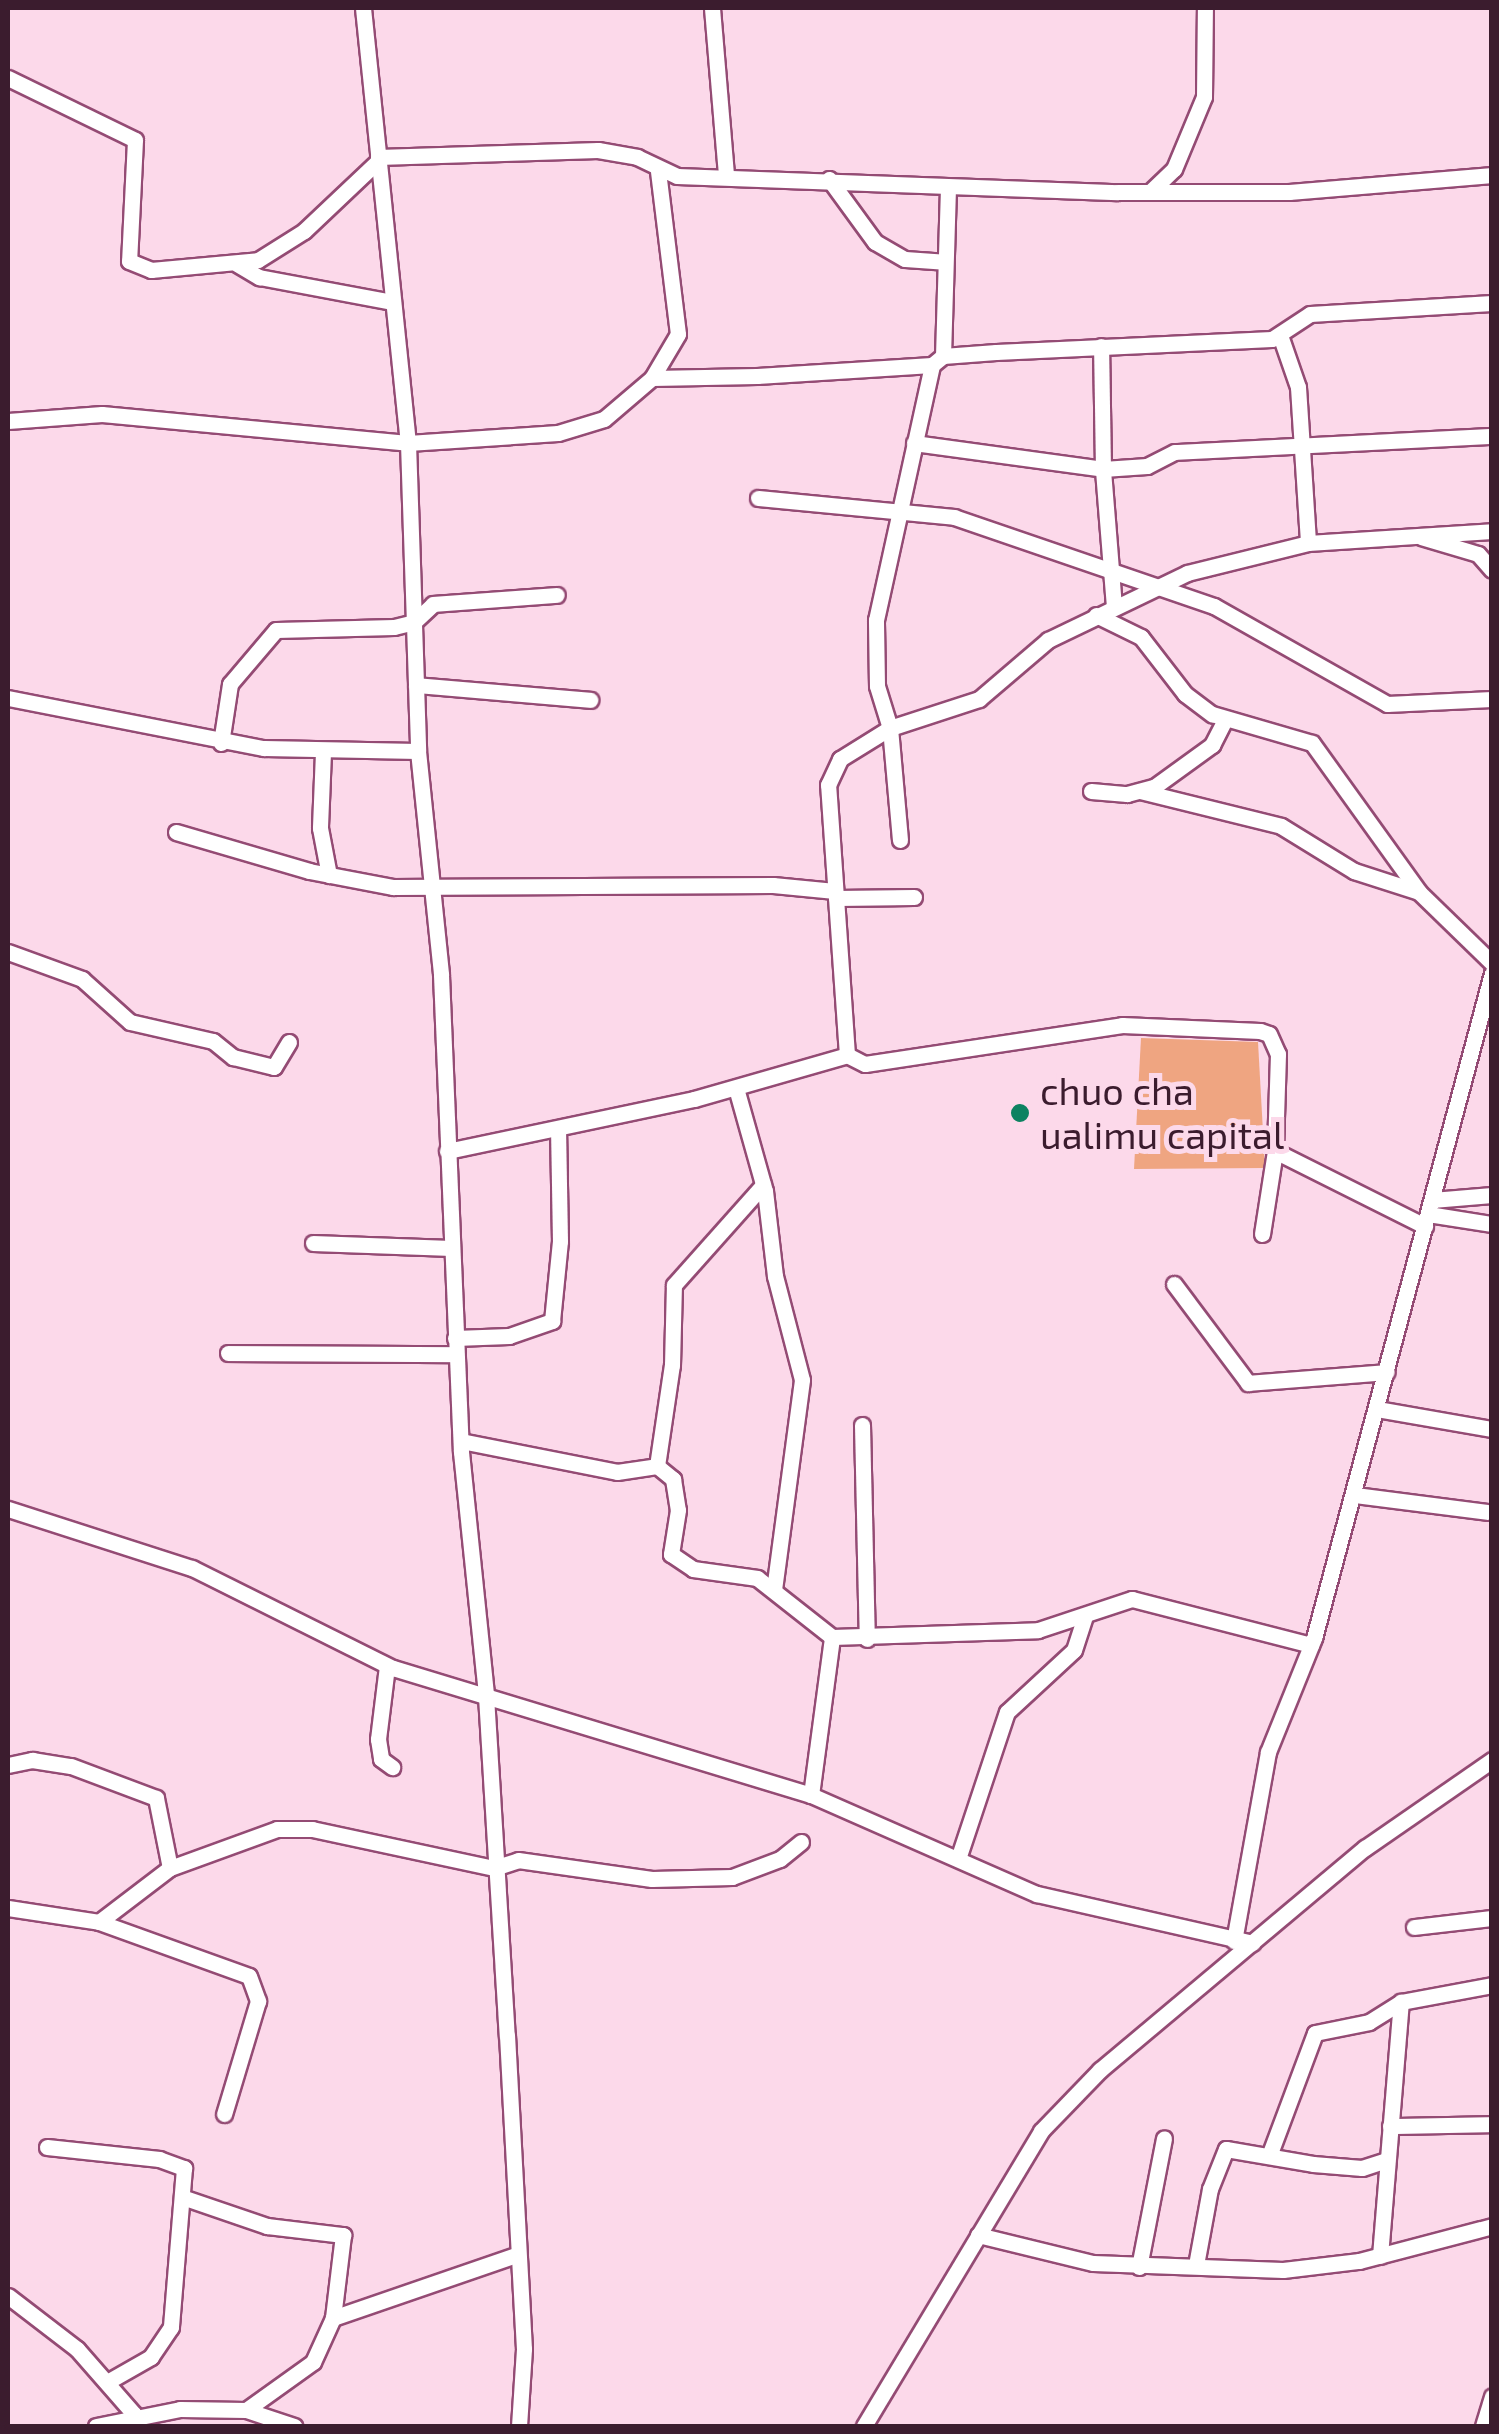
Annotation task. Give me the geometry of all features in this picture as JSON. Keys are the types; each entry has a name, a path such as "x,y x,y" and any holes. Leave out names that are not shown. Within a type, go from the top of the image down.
{"street":[{"path":"363,8 408,443 418,751 432,884 461,1441 486,1696 524,2349 519,2426"},
{"path":"712,8 726,175"},
{"path":"1151,191 1174,169 1204,97 1205,8"},
{"path":"8,78 136,140 129,261 152,270 258,260 304,231 378,159 598,150 637,157 658,172 948,187 1151,191 1290,192 1492,175"},
{"path":"8,422 102,414 408,443 558,434 604,419 652,378 678,334 658,172"},
{"path":"829,180 875,242 905,259 944,262"},
{"path":"900,840 890,728 877,686 876,620 896,509 938,360 948,187"},
{"path":"237,264 259,277 392,302"},
{"path":"652,378 1101,346 1281,338 1310,314 1492,303"},
{"path":"1281,338 1294,361 1308,543"},
{"path":"1101,346 1103,469 1110,568 1119,605 1185,694 1225,720 1312,743 1420,892 1492,964"},
{"path":"914,444 1103,469 1147,466 1175,452 1301,442 1492,436"},
{"path":"758,498 954,517 1214,606 1388,704 1492,699"},
{"path":"847,1055 830,774 852,750 890,728 978,699 1048,640 1156,584 1186,573 1308,543 1409,533 1492,531"},
{"path":"1409,533 1478,554 1492,570"},
{"path":"1186,573 1214,606"},
{"path":"221,743 230,684 276,630 414,622 433,604 557,595"},
{"path":"1096,615 1141,638"},
{"path":"416,685 590,700"},
{"path":"8,698 221,743 323,752 418,751"},
{"path":"1140,791 1212,746 1225,720"},
{"path":"323,752 320,828 329,875"},
{"path":"1091,791 1140,791 1281,826 1354,872 1420,892"},
{"path":"176,832 329,875 393,886 914,897"},
{"path":"8,952 82,978 130,1022 213,1041 233,1058 274,1067 288,1042"},
{"path":"1234,1942 1268,1752 1311,1646 1355,1495 1490,980"},
{"path":"447,1150 558,1130 736,1088 847,1055 865,1064 1108,1026 1260,1031 1269,1034 1278,1054 1275,1151 1262,1234"},
{"path":"736,1088 763,1185 772,1260 803,1397 774,1590"},
{"path":"228,1353 455,1346 509,1336 552,1320 560,1241 558,1130"},
{"path":"1275,1151 1429,1213 1492,1224"},
{"path":"657,1466 672,1365 674,1285 763,1185"},
{"path":"1429,1213 1492,1195"},
{"path":"313,1243 451,1248"},
{"path":"1174,1284 1248,1382 1387,1372"},
{"path":"1377,1409 1492,1429"},
{"path":"862,1425 867,1640"},
{"path":"461,1441 617,1472 657,1466 673,1479 678,1510 672,1554 693,1569 757,1578 832,1637 867,1640 1038,1630 1143,1600 1311,1646"},
{"path":"1355,1495 1487,1512"},
{"path":"8,1509 132,1544 192,1568 387,1666 811,1796 1037,1894 1234,1942 1253,1943"},
{"path":"958,1859 1006,1712 1074,1650 1085,1616"},
{"path":"811,1796 832,1637"},
{"path":"387,1666 378,1738 382,1759 392,1767"},
{"path":"8,1765 32,1760 71,1766 156,1798 170,1868"},
{"path":"864,2426 1040,2131 1100,2070 1405,1816 1492,1760"},
{"path":"99,1922 170,1868 293,1828 494,1868 518,1860 652,1879 732,1877 780,1859 801,1842"},
{"path":"8,1908 99,1922 253,1980 258,2001 224,2114"},
{"path":"1414,1927 1492,1918"},
{"path":"1269,2156 1315,2033 1369,2022 1401,2002 1492,1985"},
{"path":"1380,2256 1384,2161 1401,2002"},
{"path":"1390,2126 1492,2124"},
{"path":"1139,2267 1164,2138"},
{"path":"47,2147 177,2163 184,2168 185,2198 171,2326 151,2357 109,2382"},
{"path":"1196,2266 1221,2152 1362,2168 1384,2161"},
{"path":"185,2198 267,2226 343,2235 333,2318 314,2362 246,2410"},
{"path":"978,2235 1093,2263 1324,2269 1492,2226"},
{"path":"333,2318 516,2255"},
{"path":"8,2296 43,2319 109,2382 135,2420"},
{"path":"1483,2426 1492,2396"},
{"path":"96,2426 246,2410 294,2426"}],"shaded area":[{"path":"1141,1038 1258,1042 1265,1168 1134,1169"}],"place":[{"name":"chuo cha ualimu capital","path":"1020,1113"}]}
